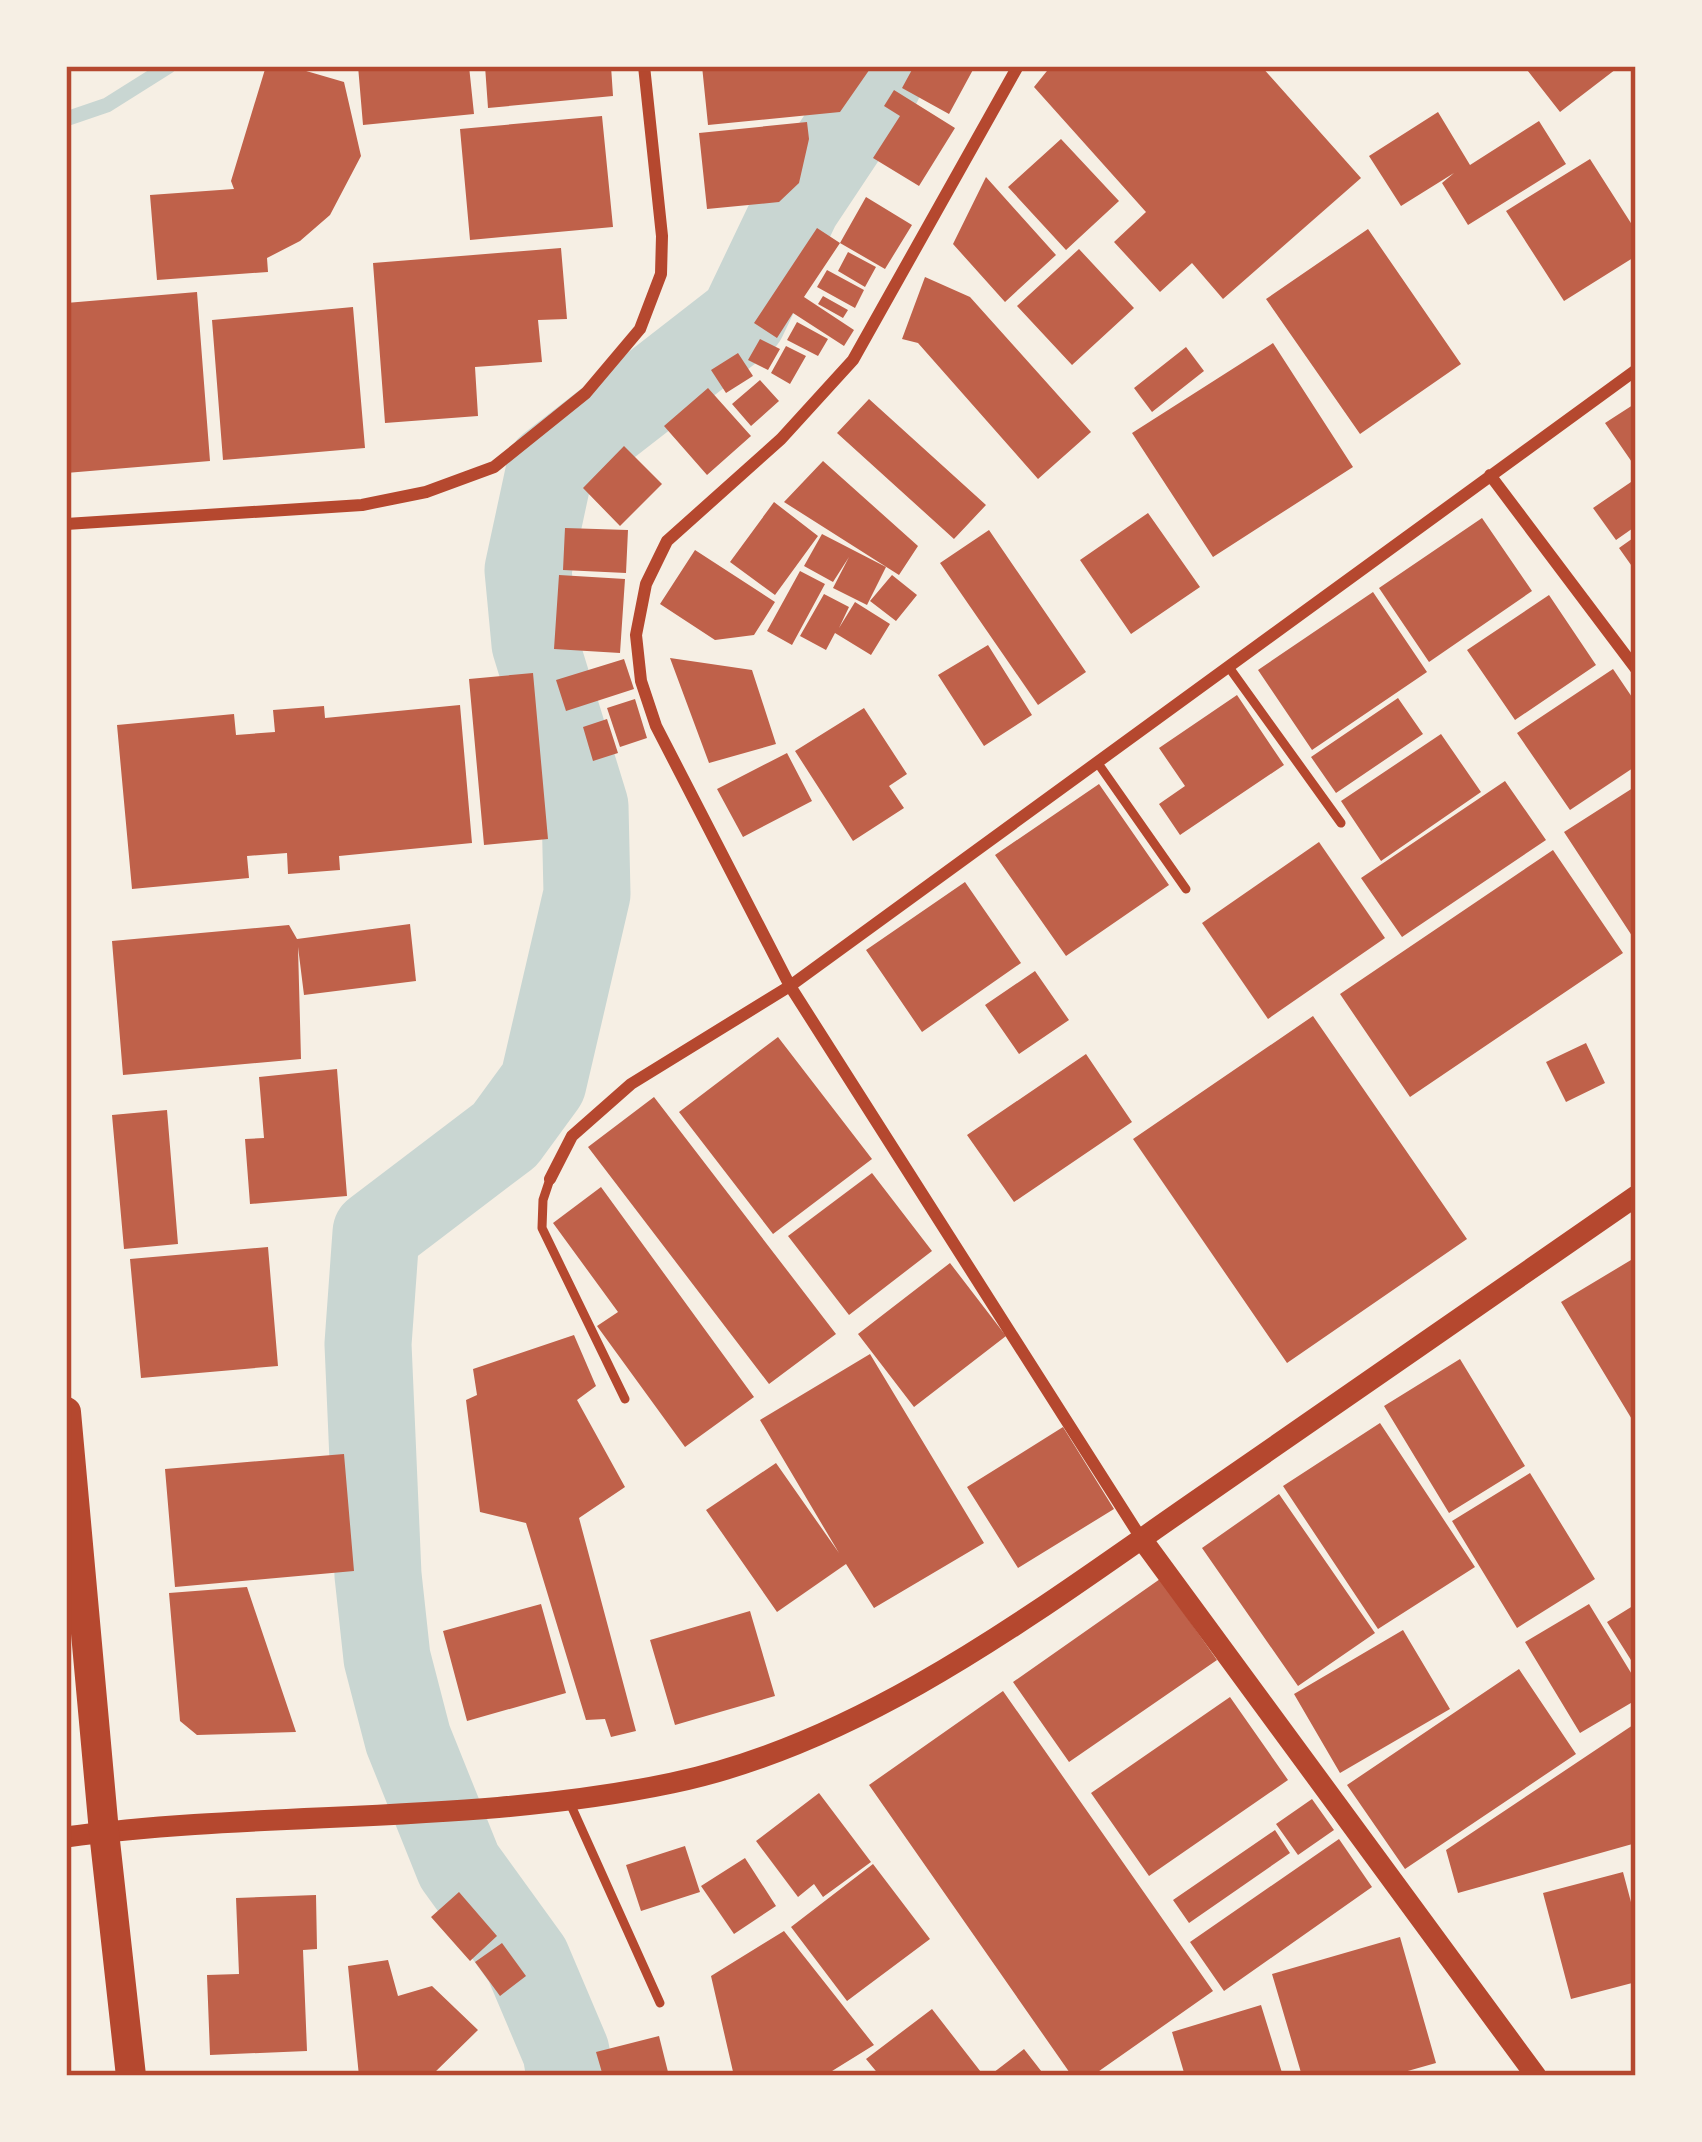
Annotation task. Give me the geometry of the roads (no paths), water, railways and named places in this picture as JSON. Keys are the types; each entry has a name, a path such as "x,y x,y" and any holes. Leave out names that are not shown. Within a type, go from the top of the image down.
{"main road":[{"path":"66,1412 131,2076"}],"street":[{"path":"66,524 362,506 426,492 494,467 586,393 640,329 661,274 662,236 644,66"},
{"path":"1018,66 854,359 781,439 668,541 646,584 636,635 641,681 665,744 790,986 1141,1538 1536,2076"},
{"path":"550,1178 572,1136 631,1084 790,986 1636,370"},
{"path":"1490,475 1636,669"},
{"path":"66,1837 569,1801 675,1783 828,1733 915,1687 1141,1538 1636,1196"}],"lane":[{"path":"1228,666 1341,823"},
{"path":"1097,762 1186,889"},
{"path":"550,1178 542,1228 625,1399"},
{"path":"569,1801 660,2003"}],"waterway":[{"path":"66,119 107,105 169,66"},
{"path":"570,2076 566,2052 527,1960 459,1866 408,1739 387,1658 378,1575 368,1344 376,1233 505,1135 543,1083 587,894 585,806 535,644 528,570 550,468 743,318 797,205 886,66"}]}
